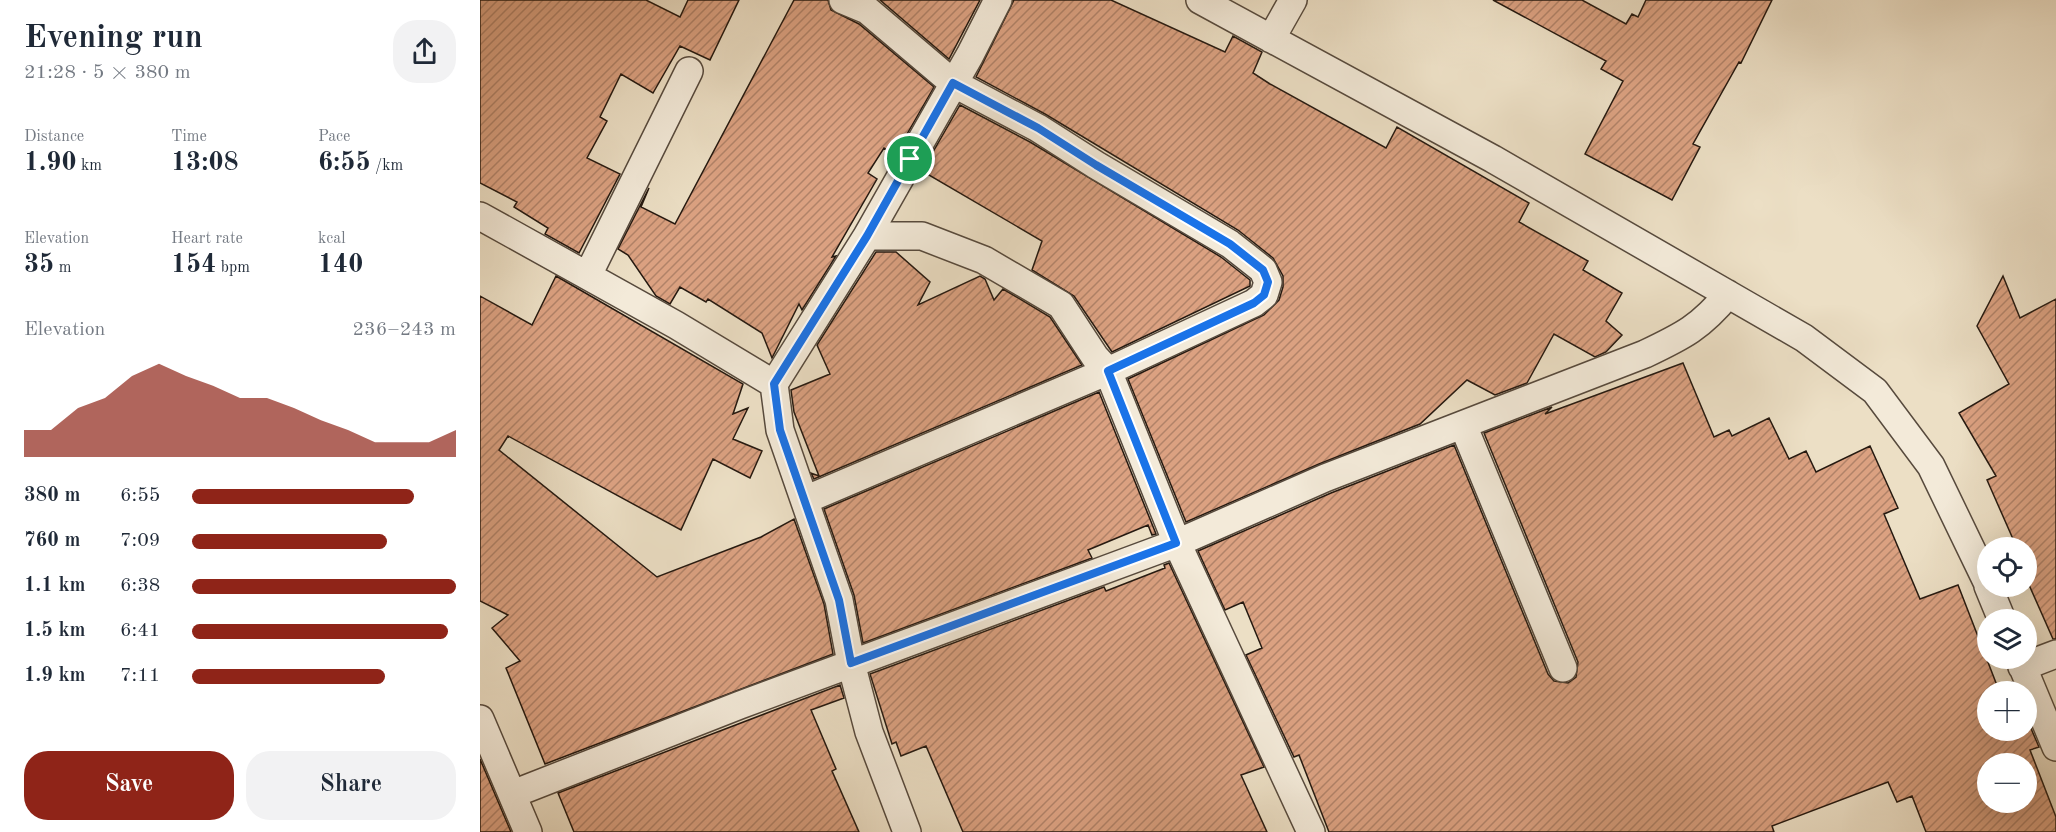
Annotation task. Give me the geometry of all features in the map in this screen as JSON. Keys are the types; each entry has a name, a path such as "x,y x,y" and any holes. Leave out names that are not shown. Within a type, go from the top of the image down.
{"street":[{"path":"805,500 1108,371 1254,303 1264,295 1268,282 1263,270 1230,244 1038,128 953,83 867,10 843,0"},
{"path":"907,832 869,732 851,663 839,600 780,430 774,384 867,236 970,56 998,0"},
{"path":"1200,0 1493,159 1804,338 1875,391 1931,466 1977,562"},
{"path":"1271,39 1293,0"},
{"path":"588,275 689,71"},
{"path":"480,216 588,275 774,384"},
{"path":"867,236 922,236 984,260 1061,305 1095,357 1108,371 1176,543 1305,830"},
{"path":"513,794 851,663 1176,543 1325,478 1645,354 1689,333 1711,314 1728,294"},
{"path":"1463,425 1563,668"},
{"path":"2037,659 2056,654"},
{"path":"2023,669 2056,747"},
{"path":"480,719 528,832"}],"building":[{"path":"480,0 646,0 680,17 688,0 739,0 710,60 680,46 653,93 621,74 600,117 607,121 587,158 620,174 579,253 545,234 548,228 514,207 517,202 480,183"},
{"path":"794,0 828,0 831,10 859,24 934,87 895,155 884,148 868,173 877,179 832,257 836,256 802,310 799,304 772,358 762,333 708,299 706,302 680,287 670,304 656,296 628,255 618,249 649,188 641,207 675,224"},
{"path":"880,0 980,0 949,59"},
{"path":"1014,0 1111,0 1225,52 1233,36 1262,52 1253,73 1270,84 1386,148 1397,127 1529,203 1519,222 1588,261 1583,270 1622,293 1606,321 1622,335 1606,352 1595,357 1554,334 1527,383 1495,395 1467,380 1420,424 1319,464 1186,522 1128,379 1264,315 1279,300 1283,287 1283,276 1273,258 1238,230 1045,114 976,77"},
{"path":"1493,0 1582,0 1626,24 1632,14 1638,17 1646,0 1772,0 1741,63 1739,62 1693,144 1700,147 1672,200 1585,154 1623,81 1601,69 1606,61"},
{"path":"960,105 1030,142 1221,257 1250,280 1250,286 1112,352 1074,296 1032,270 1042,241 922,171"},
{"path":"876,252 896,252 930,282 918,305 980,276 985,279 994,300 1003,289 1050,317 1082,365 814,479 811,473 819,476 794,412 791,390 830,374 817,345"},
{"path":"556,276 743,384 733,414 748,408 733,439 762,451 750,478 713,459 681,530 508,436 499,450 657,577 761,537 794,519 824,604 833,654 545,764 506,668 520,661 492,628 508,615 480,601 480,296 532,325"},
{"path":"2003,276 2020,318 2056,299 2056,639 2053,639 2034,597 2037,597 2037,537 2012,537 1987,480 1996,476 1959,413 2009,384 1977,326"},
{"path":"1683,363 1714,437 1729,430 1732,436 1769,418 1789,459 1806,451 1816,472 1870,446 1898,508 1884,514 1920,599 1958,585 1977,634 1977,669 1991,669 1995,681 1977,681 1977,741 2036,741 2039,747 2030,750 2031,753 1977,753 1977,813 2037,813 2037,768 2056,817 2056,832 1926,832 1912,796 1897,802 1888,782 1772,826 1774,832 1329,832 1299,755 1294,757 1246,655 1262,648 1243,602 1225,610 1198,551 1331,493 1454,445 1548,674 1554,681 1568,683 1576,677 1578,662 1484,433 1552,407 1545,414"},
{"path":"1099,392 1156,534 1152,535 1148,525 1088,550 1092,558 863,643 854,595 824,509"},
{"path":"1169,563 1264,767 1241,775 1267,832 963,832 926,746 901,756 896,742 892,744 870,674 1104,587 1106,591 1165,568 1164,565"},
{"path":"840,685 844,698 811,710 836,769 832,771 859,832 574,832 558,793"},
{"path":"480,759 511,832 480,832"}],"route":[{"path":"953,83 959,84 1038,128 1230,244 1263,270 1268,282 1264,295 1254,303 1108,371 1176,543 851,663 839,600 810,522 805,500 780,430 774,384 867,236 910,159 953,83"}]}
